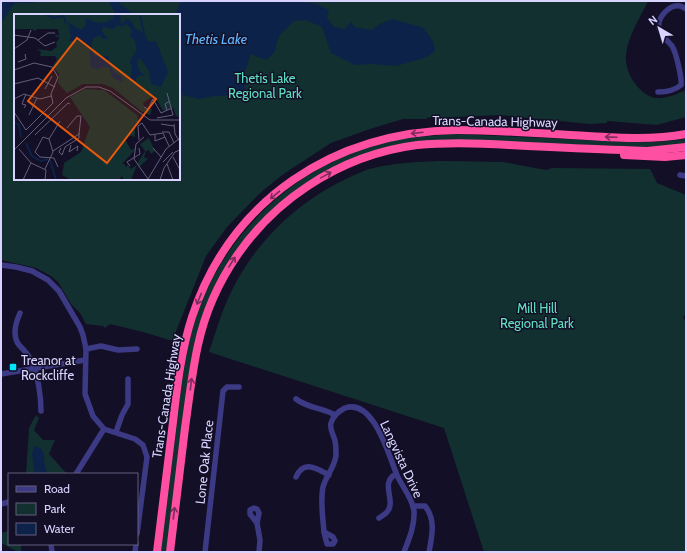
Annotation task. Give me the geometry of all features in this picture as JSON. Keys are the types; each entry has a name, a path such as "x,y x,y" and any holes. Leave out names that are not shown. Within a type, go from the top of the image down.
{"highway":[{"name":"Trans-Canada Highway","path":"157,552 178,380 186,338 192,318 205,284 223,253 245,223 273,196 305,172 337,155 372,142 406,134 432,131 465,130 614,138 650,138 686,134"},
{"path":"650,138 686,131"},
{"name":"Trans-Canada Highway","path":"170,552 192,373 203,324 210,305 225,274 243,246 263,223 288,200 314,182 345,165 381,152 417,145 452,143 647,150 686,147"},
{"path":"570,148 589,152 640,156 686,155"}],"street":[{"path":"658,92 667,92 676,89 681,85 682,78 673,47 663,37 659,27 661,19 666,10 673,7 681,6 686,9"},
{"path":"1,265 20,267 32,271 54,285 62,295 80,327 86,349 84,387 86,402 93,416 104,429 134,439 143,445 147,457 138,526"},
{"path":"20,313 15,323 16,338 34,368 40,396 41,411"},
{"path":"86,349 101,346 118,350 137,349"},
{"path":"1,374 85,360"},
{"path":"116,432 128,404 128,379"},
{"name":"Lone Oak Place","path":"204,552 223,391 227,387 239,387"},
{"path":"296,399 300,402 328,411 335,416 331,427 335,440 336,456 334,464 324,485 322,494 324,532"},
{"name":"Langvista Drive","path":"335,416 340,411 349,407 360,409 366,414 380,432 396,474 413,506 413,523 404,552"},
{"path":"77,473 104,429"},
{"path":"296,477 300,470 308,467 316,468 329,475"},
{"path":"379,518 388,512 390,505 388,482 391,477 396,474"},
{"path":"413,506 425,506 430,512 433,532 429,552"},
{"path":"257,523 260,540 259,552"}],"green space":[{"name":"Thetis Lake Regional Park","path":"1,1 648,1 629,41 626,55 627,68 634,82 639,88 650,96 656,98 668,97 686,90 686,117 657,125 607,121 607,123 590,124 499,115 429,117 426,119 403,119 331,143 282,175 259,194 227,227 206,256 173,341 110,324 105,328 103,326 86,324 80,313 71,304 58,282 51,276 36,268 1,260"},
{"path":"454,134 632,142 657,142 686,139 686,144 645,147 466,140 365,154 262,219 207,305 167,552 161,552 187,353 193,327 205,295 220,265 240,237 262,212 288,190 316,170 347,155 379,144 416,137"},
{"name":"Mill Hill Regional Park","path":"429,161 503,162 546,170 552,168 650,169 657,183 686,195 686,314 683,317 686,322 686,552 484,552 444,428 209,352 225,305 242,272 265,240 294,212 326,189 369,169 388,165"},
{"path":"36,415 39,418 34,430 43,440 55,440 49,454 66,473 26,473 29,428"},
{"path":"8,531 8,545 21,545 21,552 18,552 1,543 1,533"}],"water":[{"path":"1,1 39,1 30,3 15,3 1,22"},
{"path":"108,1 120,1 120,4 134,14 115,14"},
{"name":"Thetis Lake","path":"181,1 303,2 317,4 329,10 327,18 334,27 345,29 351,22 355,27 372,30 380,24 392,19 424,28 434,43 435,51 427,57 396,66 372,64 355,65 331,53 322,27 306,20 294,21 279,36 274,53 266,60 251,54 245,72 245,90 237,95 214,96 199,99 183,95 180,87 182,83 180,82 180,14 175,14"},
{"path":"34,446 39,447 42,450 46,470 48,473 35,473 32,454"}],"place":[{"name":"Treanor at Rockcliffe","path":"13,367"}]}
